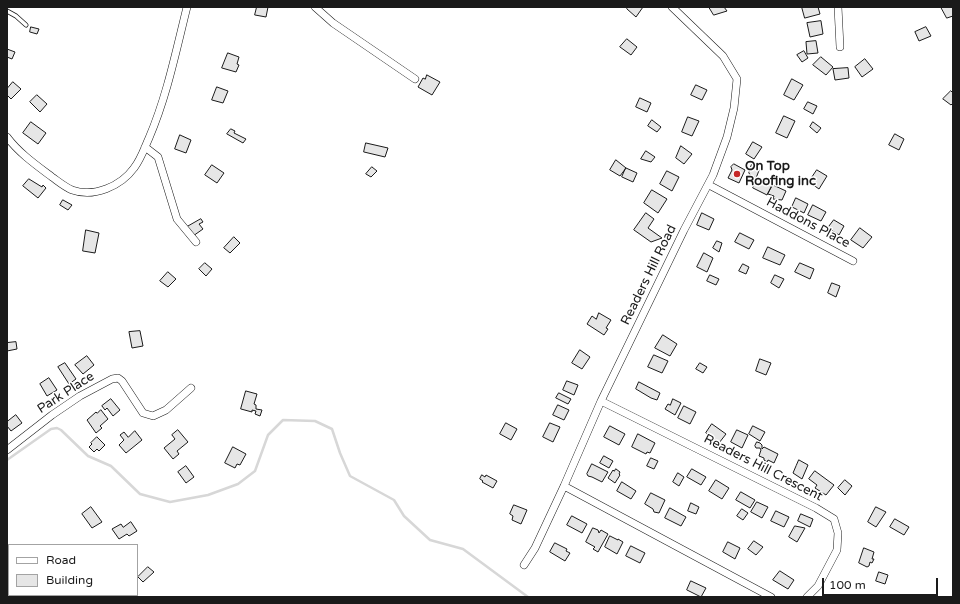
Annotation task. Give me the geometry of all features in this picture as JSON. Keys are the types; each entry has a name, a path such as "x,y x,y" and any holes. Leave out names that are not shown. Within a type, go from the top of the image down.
{"street":[{"path":"7,137 22,153 65,187 82,193 92,193 103,190 122,181 134,170 140,160 155,123 170,78 187,7"},
{"path":"315,7 333,22 414,79"},
{"name":"Readers Hill Road","path":"524,565 535,548 601,401 684,230 714,175 727,137 734,108 737,79 723,56 672,7"},
{"path":"838,7 840,47"},
{"path":"145,147 158,157 177,219 196,242"},
{"name":"Haddons Place","path":"709,184 853,261"},
{"name":"Park Place","path":"7,450 52,414 112,378 118,378 122,381 143,413 153,416 166,410 192,388"},
{"name":"Readers Hill Crescent","path":"601,401 816,508 834,519 838,533 837,550 818,586 808,597"},
{"path":"564,486 770,597"}],"lane":[{"path":"7,11 16,16 26,25"}],"building":[{"path":"257,7 268,7 266,17 255,15"},
{"path":"628,7 643,7 636,17 627,9"},
{"path":"709,7 724,7 727,11 714,15"},
{"path":"802,7 818,7 820,14 805,18"},
{"path":"941,7 953,7 953,16 947,18"},
{"path":"821,21 823,34 810,37 807,23"},
{"path":"31,27 39,29 37,34 30,32"},
{"path":"926,27 931,36 919,41 915,32"},
{"path":"627,39 637,47 631,55 620,47"},
{"path":"816,41 818,53 807,54 806,42"},
{"path":"7,49 15,52 12,59 7,57"},
{"path":"804,51 808,58 802,62 797,55"},
{"path":"228,53 239,57 237,64 239,65 236,72 222,68"},
{"path":"821,57 833,67 826,75 813,65"},
{"path":"865,59 873,69 862,77 855,67"},
{"path":"848,68 849,78 835,80 833,69"},
{"path":"427,75 440,82 432,95 418,87 423,78 425,79"},
{"path":"792,79 803,85 794,100 784,95"},
{"path":"13,82 21,89 11,99 7,95 7,89"},
{"path":"696,85 707,90 702,100 691,95"},
{"path":"217,87 228,91 223,103 212,100"},
{"path":"951,91 953,93 953,103 951,105 943,99"},
{"path":"37,95 47,104 40,112 30,102"},
{"path":"640,98 651,103 647,112 636,107"},
{"path":"808,102 817,106 813,114 804,109"},
{"path":"784,116 795,121 787,138 776,133"},
{"path":"688,117 699,121 692,136 682,132"},
{"path":"652,120 661,127 657,132 648,126"},
{"path":"31,122 46,133 38,144 23,133"},
{"path":"813,122 821,128 817,133 810,127"},
{"path":"231,129 235,131 234,133 246,139 243,143 227,134"},
{"path":"895,134 904,139 899,150 889,145"},
{"path":"180,135 191,140 186,153 175,149"},
{"path":"753,142 762,147 754,159 746,154"},
{"path":"366,143 388,148 385,157 364,152"},
{"path":"681,146 692,154 684,164 676,158"},
{"path":"646,151 655,157 651,162 641,159"},
{"path":"616,160 626,168 620,176 610,170"},
{"name":"On Top Roofing inc","path":"734,164 745,170 739,183 728,178 732,170 731,167"},
{"path":"752,164 760,168 756,178 749,173"},
{"path":"212,165 224,173 217,183 205,175"},
{"path":"372,167 377,171 371,177 366,174"},
{"path":"626,168 637,173 633,182 622,177"},
{"path":"817,170 827,176 819,189 809,182"},
{"path":"667,171 679,177 672,191 660,184"},
{"path":"758,178 772,185 767,195 753,188"},
{"path":"29,179 42,187 43,185 46,188 38,198 23,186"},
{"path":"773,185 786,191 782,200 773,199 774,196 768,194"},
{"path":"652,190 667,199 658,213 644,203"},
{"path":"796,198 808,204 804,213 792,207"},
{"path":"63,200 72,205 68,210 60,205"},
{"path":"813,205 826,212 821,221 808,215"},
{"path":"646,213 654,219 648,228 662,238 651,242 634,230"},
{"path":"702,213 714,219 709,230 697,225"},
{"path":"201,219 203,222 199,224 203,229 193,236 187,227"},
{"path":"834,220 844,226 839,235 828,228"},
{"path":"860,228 872,237 863,248 851,240"},
{"path":"86,230 99,233 95,253 83,251"},
{"path":"740,233 754,240 749,249 735,242"},
{"path":"234,237 240,243 230,253 224,248"},
{"path":"717,241 722,243 719,252 713,248"},
{"path":"768,247 785,255 780,265 763,258"},
{"path":"704,253 713,258 707,272 697,267"},
{"path":"205,263 212,269 206,276 199,269"},
{"path":"800,263 814,269 810,279 795,272"},
{"path":"743,264 749,267 746,274 739,271"},
{"path":"168,272 176,279 168,287 160,281"},
{"path":"710,275 719,279 716,285 707,281"},
{"path":"775,275 784,279 779,288 771,283"},
{"path":"832,283 840,286 836,297 828,293"},
{"path":"599,313 611,320 604,335 587,324 592,316 596,319"},
{"path":"140,331 143,346 132,348 129,332"},
{"path":"663,335 677,344 670,356 655,348"},
{"path":"16,342 17,349 7,351 7,343"},
{"path":"580,350 590,357 582,369 572,363"},
{"path":"654,355 668,361 662,373 648,367"},
{"path":"87,356 94,365 83,374 75,365"},
{"path":"760,359 771,363 766,375 756,371"},
{"path":"65,363 76,379 69,384 58,367"},
{"path":"700,363 707,367 703,373 696,369"},
{"path":"49,378 57,390 47,396 40,384"},
{"path":"567,381 578,385 574,395 563,390"},
{"path":"639,382 660,393 657,400 636,389"},
{"path":"246,391 257,394 254,404 256,405 256,409 262,410 260,416 255,414 256,411 252,410 252,412 241,409"},
{"path":"559,393 571,399 568,404 556,398"},
{"path":"111,399 120,410 113,416 107,408 105,410 102,406"},
{"path":"673,399 681,403 675,415 665,409 668,404 670,405"},
{"path":"558,405 569,410 564,420 553,415"},
{"path":"684,406 696,412 690,424 678,418"},
{"path":"101,410 108,419 100,426 102,428 96,433 87,420 96,412 97,413"},
{"path":"16,415 22,423 11,431 7,426 7,422"},
{"path":"506,423 517,429 511,440 500,434"},
{"path":"550,423 560,427 553,442 543,437"},
{"path":"712,424 726,434 719,443 706,433"},
{"path":"610,426 625,434 619,445 604,437"},
{"path":"753,426 765,432 760,441 749,434"},
{"path":"178,430 188,442 177,451 179,454 173,459 164,448 175,439 172,435"},
{"path":"737,430 748,435 742,448 731,442"},
{"path":"135,431 142,440 126,453 119,445 124,440 120,435 124,432 128,437"},
{"path":"638,434 655,443 650,453 647,452 646,454 632,447"},
{"path":"97,437 105,445 99,451 97,449 94,452 89,447"},
{"path":"757,442 762,445 762,449 764,447 778,454 774,463 768,460 767,462 764,458 759,456 761,450 755,446"},
{"path":"233,447 246,454 240,465 237,464 235,468 225,463"},
{"path":"604,456 613,461 609,468 600,463"},
{"path":"651,458 658,461 654,469 647,466"},
{"path":"799,460 808,465 802,479 793,473"},
{"path":"592,464 608,472 602,482 588,476 587,474"},
{"path":"186,466 194,477 186,483 178,472"},
{"path":"616,469 620,472 620,475 615,483 608,478 613,470 614,471"},
{"path":"692,469 706,477 701,485 687,477"},
{"path":"815,471 834,485 826,495 815,488 817,485 809,479"},
{"path":"678,473 684,477 679,486 673,482"},
{"path":"482,475 485,477 486,475 497,481 493,488 482,482 483,481 480,479"},
{"path":"716,480 729,488 722,499 709,491"},
{"path":"845,480 852,486 845,495 838,488"},
{"path":"622,482 636,491 631,499 617,491"},
{"path":"741,492 755,500 750,508 736,500"},
{"path":"651,493 665,500 659,513 654,512 653,509 645,504"},
{"path":"757,502 768,507 762,518 751,512"},
{"path":"691,503 699,507 696,514 688,511"},
{"path":"514,505 527,510 521,524 512,520 513,516 510,514"},
{"path":"91,507 102,522 92,528 82,514"},
{"path":"876,507 886,512 876,527 868,522"},
{"path":"670,508 686,517 681,526 665,518"},
{"path":"742,509 748,513 743,520 737,516"},
{"path":"776,511 789,517 784,527 771,521"},
{"path":"801,514 813,519 810,527 798,521"},
{"path":"572,516 587,524 582,533 567,525"},
{"path":"895,519 909,527 904,535 890,527"},
{"path":"131,522 137,531 129,536 127,534 119,539 112,529 121,524 123,527"},
{"path":"795,526 805,528 797,542 789,537"},
{"path":"593,528 598,530 599,533 601,530 608,534 598,552 593,549 595,547 586,542"},
{"path":"610,536 623,542 617,554 605,547"},
{"path":"754,541 763,547 756,555 748,549"},
{"path":"728,542 740,548 735,559 723,552"},
{"path":"555,543 567,549 566,551 570,553 565,561 550,552"},
{"path":"631,546 645,553 640,563 626,556"},
{"path":"864,548 874,552 872,559 874,559 867,567 859,563"},
{"path":"148,567 154,572 143,582 138,577"},
{"path":"780,571 794,580 788,589 773,580"},
{"path":"879,572 888,575 885,584 876,581"},
{"path":"691,581 706,588 701,597 687,590"}],"waterway":[{"path":"7,460 51,429 57,428 88,456 111,466 140,494 170,502 208,495 238,484 255,471 268,435 283,420 315,421 332,429 350,476 394,500 404,516 430,540 463,549 528,597"}],"place":[{"name":"On Top Roofing inc","path":"737,174"}]}
